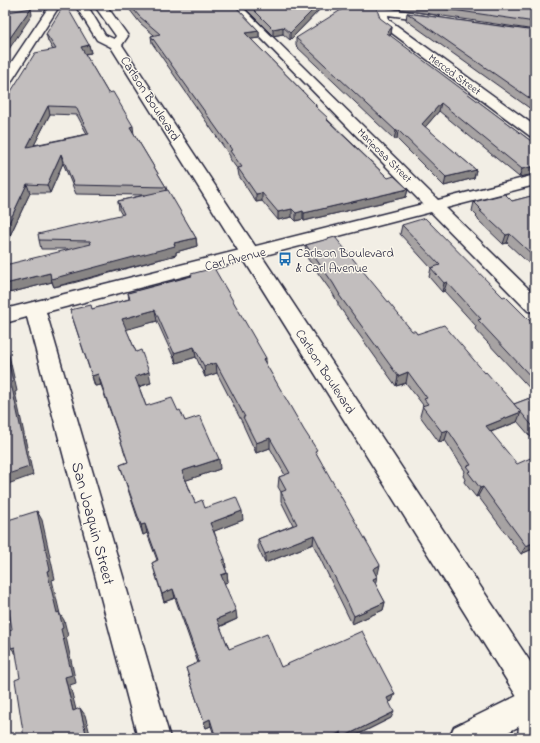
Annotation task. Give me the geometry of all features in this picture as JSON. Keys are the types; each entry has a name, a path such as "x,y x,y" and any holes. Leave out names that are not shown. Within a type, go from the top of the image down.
{"main road":[{"name":"Carlson Boulevard","path":"81,5 101,37 116,45 535,697"},
{"name":"Carlson Boulevard","path":"100,5 122,36 116,45"},
{"path":"534,738 535,725"}],"street":[{"path":"5,82 55,5"},
{"name":"Mariposa Street","path":"234,5 535,306"},
{"path":"344,5 446,20"},
{"name":"Merced Street","path":"383,11 382,16 384,22 535,133"},
{"name":"Carl Avenue","path":"5,316 535,180"},
{"name":"San Joaquin Street","path":"35,309 154,738"},
{"path":"465,738 535,702"}],"building":[{"path":"64,5 66,5 89,45 81,47 108,93 113,92 133,126 130,127 166,187 74,185 61,154 47,185 27,184 5,231 5,101 35,53 56,49 46,34","holes":["48,106 76,107 89,134 27,147"]},
{"path":"130,5 234,5 259,31 245,33 316,105 315,106 328,118 326,119 388,178 394,176 408,189 304,213 303,211 296,213 292,209 278,212 262,193 256,194 238,168 242,167 230,151 232,150 151,36 160,34 139,16"},
{"path":"249,5 318,5 290,33 283,27 273,29"},
{"path":"349,5 376,7 380,18 392,27 387,33 535,144 535,166 522,169 441,103 422,124 476,170 446,177 398,130 396,131 296,38"},
{"path":"419,5 535,5 535,22"},
{"path":"31,8 5,45 5,15 9,12"},
{"path":"407,13 535,31 535,102"},
{"path":"168,190 196,238 174,243 175,246 51,279 50,273 5,284 5,265 91,244 90,241 39,240 38,234 124,214 118,201"},
{"path":"505,194 512,201 535,195 535,257 510,234 506,235 480,211 482,211 474,202"},
{"path":"425,218 503,297 505,296 535,326 535,381 478,320 481,319 447,282 444,283 431,268 440,265 402,225"},
{"path":"335,237 412,331 415,331 417,334 444,325 521,412 486,426 517,464 535,456 535,542 526,546 483,487 480,488 468,472 471,471 467,466 471,465 448,430 442,432 422,406 428,404 424,399 427,398 408,372 398,376 339,295 333,283 306,245"},
{"path":"214,268 266,358 263,359 317,450 315,451 380,565 373,569 377,577 373,579 385,602 354,616 314,535 265,554 258,539 297,524 281,492 286,490 279,477 290,473 270,438 256,443 243,417 245,417 216,363 204,366 194,347 174,353 155,310 122,319 136,352 141,350 149,372 135,377 146,406 172,398 185,421 200,416 219,459 182,471 195,503 202,500 205,508 236,497 242,511 210,523 225,559 222,560 227,573 221,575 236,611 217,619 229,649 267,634 281,667 362,631 395,694 387,698 394,712 343,737 341,732 329,738 216,738 210,719 204,722 186,668 199,662 173,589 162,594 152,563 158,560 145,524 141,525 120,465 128,462 98,374 92,376 70,310 91,305 92,309 130,299 128,293 192,276 191,274"},
{"path":"5,345 13,382 11,383 29,467 5,475"},
{"path":"535,396 535,429 514,404"},
{"path":"37,511 50,570 47,571 57,613 59,612 63,628 61,629 72,675 65,677 73,711 80,708 87,738 24,738 15,680 20,678 15,647 11,648 8,631 12,629 5,588 5,521"}],"place":[{"name":"Carlson Boulevard & Carl Avenue","path":"285,259"}]}
